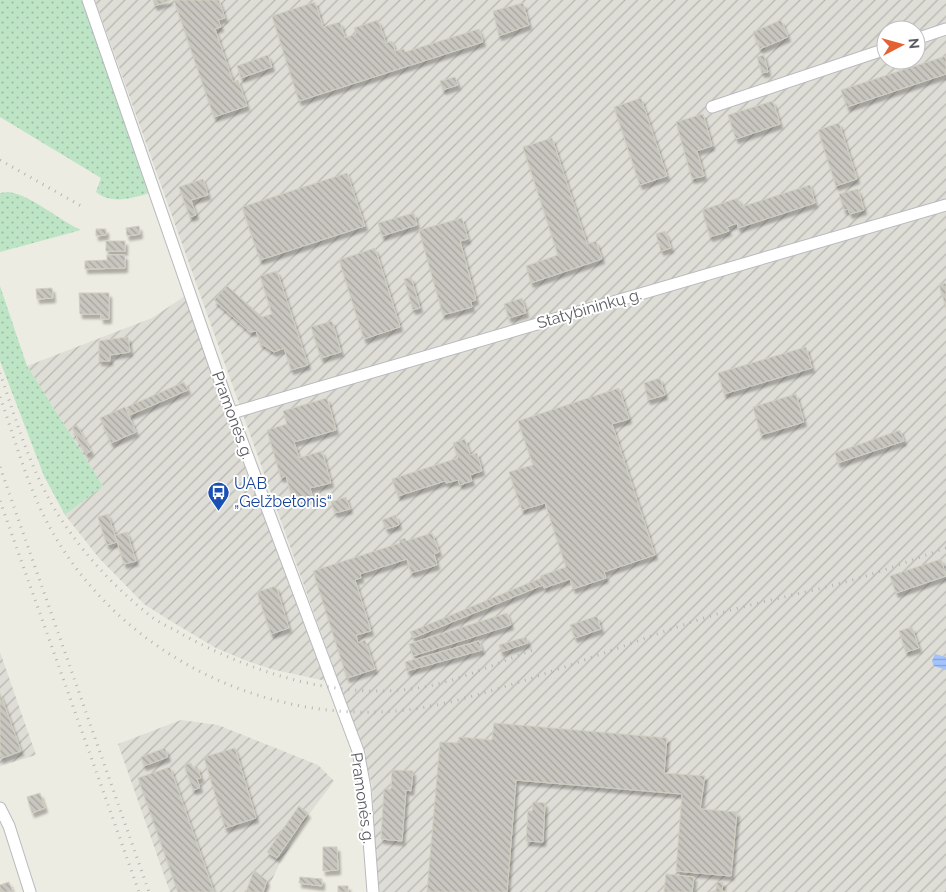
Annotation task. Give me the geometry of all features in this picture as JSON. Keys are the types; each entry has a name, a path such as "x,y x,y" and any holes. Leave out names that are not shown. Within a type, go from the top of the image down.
{"street":[{"name":"Pramonės g.","path":"88,0 232,413 358,751 368,816 373,892"},
{"path":"926,36 946,29"},
{"path":"712,107 876,52"},
{"name":"Statybininkų g.","path":"232,413 946,206"},
{"path":"0,808 10,826 30,892"}],"shaded area":[{"path":"95,0 946,0 946,892 376,892 372,785 356,731"},
{"path":"185,296 326,681 271,669 247,661 216,648 169,620 144,604 99,558 65,515 103,486 27,366 152,318"},
{"path":"0,652 36,755 0,766"},
{"path":"181,720 218,725 318,765 334,781 310,813 280,863 266,892 170,892 118,744"}],"green space":[{"path":"0,0 83,0 150,193 122,199 102,196 96,192 101,178 0,117"},
{"path":"8,192 36,203 81,230 0,252 0,193"},
{"path":"0,286 27,366 103,486 65,515 44,476 0,361"}],"water":[{"path":"935,654 946,657 946,670 934,666 932,661"}],"building":[{"path":"153,0 171,0 155,6"},
{"path":"174,0 219,0 225,18 218,20 221,27 215,29 233,82 238,80 247,106 214,117"},
{"path":"315,2 323,27 340,22 345,38 356,34 354,28 378,20 386,43 392,41 395,51 404,49 405,52 479,29 483,42 299,101 272,16"},
{"path":"523,3 529,25 499,36 493,11"},
{"path":"781,20 788,37 760,49 753,32"},
{"path":"268,55 272,67 241,78 237,66"},
{"path":"764,55 768,72 762,73 757,57"},
{"path":"946,56 946,74 847,107 841,90 903,70 926,70 926,62"},
{"path":"455,77 458,85 443,90 440,81"},
{"path":"641,98 667,176 640,185 614,107"},
{"path":"773,101 780,124 736,139 728,115"},
{"path":"703,114 712,146 697,151 704,176 692,179 676,122"},
{"path":"839,123 857,179 836,186 818,130"},
{"path":"552,138 587,244 596,241 602,259 531,283 526,266 558,255 523,147"},
{"path":"347,173 365,226 260,260 242,207"},
{"path":"203,179 208,195 191,200 196,215 190,217 179,187"},
{"path":"810,185 815,203 738,228 737,223 727,227 729,231 710,237 702,210 738,198 741,207"},
{"path":"858,189 864,210 850,214 848,209 844,210 839,194"},
{"path":"414,213 417,225 382,236 378,223"},
{"path":"462,218 468,239 460,241 476,300 471,302 472,307 443,315 419,230"},
{"path":"139,226 140,234 127,236 126,228"},
{"path":"96,229 106,229 106,235 96,236"},
{"path":"665,231 671,248 661,251 656,234"},
{"path":"106,241 125,241 125,251 106,251"},
{"path":"375,248 400,327 364,339 339,260"},
{"path":"107,255 125,255 125,268 85,269 85,261 107,260"},
{"path":"277,271 308,365 291,370 284,348 274,352 260,343 256,331 250,332 214,300 227,286 262,317 272,314 260,276"},
{"path":"411,277 420,308 413,310 404,279"},
{"path":"946,283 946,307 939,285"},
{"path":"52,288 53,298 37,299 36,289"},
{"path":"79,293 109,293 109,319 101,319 101,314 80,314"},
{"path":"522,298 526,313 509,318 504,304"},
{"path":"332,321 341,352 321,358 311,327"},
{"path":"128,337 130,352 110,355 110,361 99,361 99,341"},
{"path":"806,347 812,368 724,394 718,373"},
{"path":"660,378 665,395 648,400 644,383"},
{"path":"184,382 188,390 130,415 127,407"},
{"path":"619,388 629,419 612,424 655,555 604,572 606,578 573,589 570,579 544,588 543,585 413,638 410,632 541,578 540,576 566,567 545,503 522,510 509,472 533,465 518,421"},
{"path":"796,394 804,422 761,435 753,407"},
{"path":"327,398 336,430 294,442 299,458 322,451 331,483 310,488 313,498 297,503 295,497 292,498 286,476 281,478 267,430 287,424 283,411"},
{"path":"125,407 136,432 111,443 100,418"},
{"path":"77,425 91,451 86,454 72,428"},
{"path":"900,430 904,441 838,463 835,453"},
{"path":"465,439 470,455 477,453 482,471 470,475 472,481 460,485 458,480 446,483 445,481 398,496 392,479 458,458 453,443"},
{"path":"346,497 350,509 335,513 331,502"},
{"path":"108,514 117,542 107,545 98,517"},
{"path":"396,515 399,525 386,529 382,520"},
{"path":"127,532 136,561 124,564 115,535"},
{"path":"432,533 439,552 434,554 437,565 411,573 407,559 360,574 361,578 355,580 371,631 356,635 358,643 365,640 375,669 347,678 313,571 400,543 399,540 405,538 406,541"},
{"path":"941,559 946,576 896,593 890,576"},
{"path":"276,586 289,628 271,634 257,592"},
{"path":"507,613 511,625 413,656 409,644"},
{"path":"597,616 601,629 575,638 570,625"},
{"path":"912,627 919,648 906,652 899,631"},
{"path":"526,637 528,643 501,652 499,645"},
{"path":"479,641 482,650 407,671 405,662"},
{"path":"0,693 21,751 0,759"},
{"path":"494,723 667,738 664,773 705,776 700,809 737,812 731,876 676,871 682,794 516,780 507,892 427,892 440,742 459,743 459,737 492,740"},
{"path":"165,748 168,757 144,766 141,757"},
{"path":"235,748 256,818 225,828 204,757"},
{"path":"191,763 193,768 197,766 201,778 197,779 200,788 193,790 184,765"},
{"path":"170,767 214,892 178,892 138,778"},
{"path":"392,770 413,771 411,791 406,790 402,841 381,839 384,789 391,789"},
{"path":"40,793 45,808 32,813 27,797"},
{"path":"533,802 545,803 543,842 526,841 528,811 532,811"},
{"path":"299,806 308,813 277,858 267,852"},
{"path":"323,847 337,847 338,870 323,871"},
{"path":"254,870 267,881 263,892 246,892"},
{"path":"666,874 694,877 692,892 664,892"},
{"path":"300,877 322,879 322,886 299,883"},
{"path":"9,882 13,892 0,892 0,885"},
{"path":"717,882 723,882 722,891 727,892 711,892 716,890"},
{"path":"338,886 348,886 348,892 338,892"}],"railway":[{"path":"0,160 83,207"},
{"path":"0,373 39,480 57,513 77,541 110,580 148,614 159,622 206,647 262,670 291,679 321,686 381,691 411,689 442,683 533,650"},
{"path":"0,397 28,478 48,524 78,570 114,611 156,645 202,673 253,694 305,707 359,712 414,709 456,700 547,673 714,615 886,570 946,548"},
{"path":"0,467 149,892"},
{"path":"0,501 139,892"}],"place":[{"name":"UAB „Gelžbetonis“","path":"218,511"}]}
